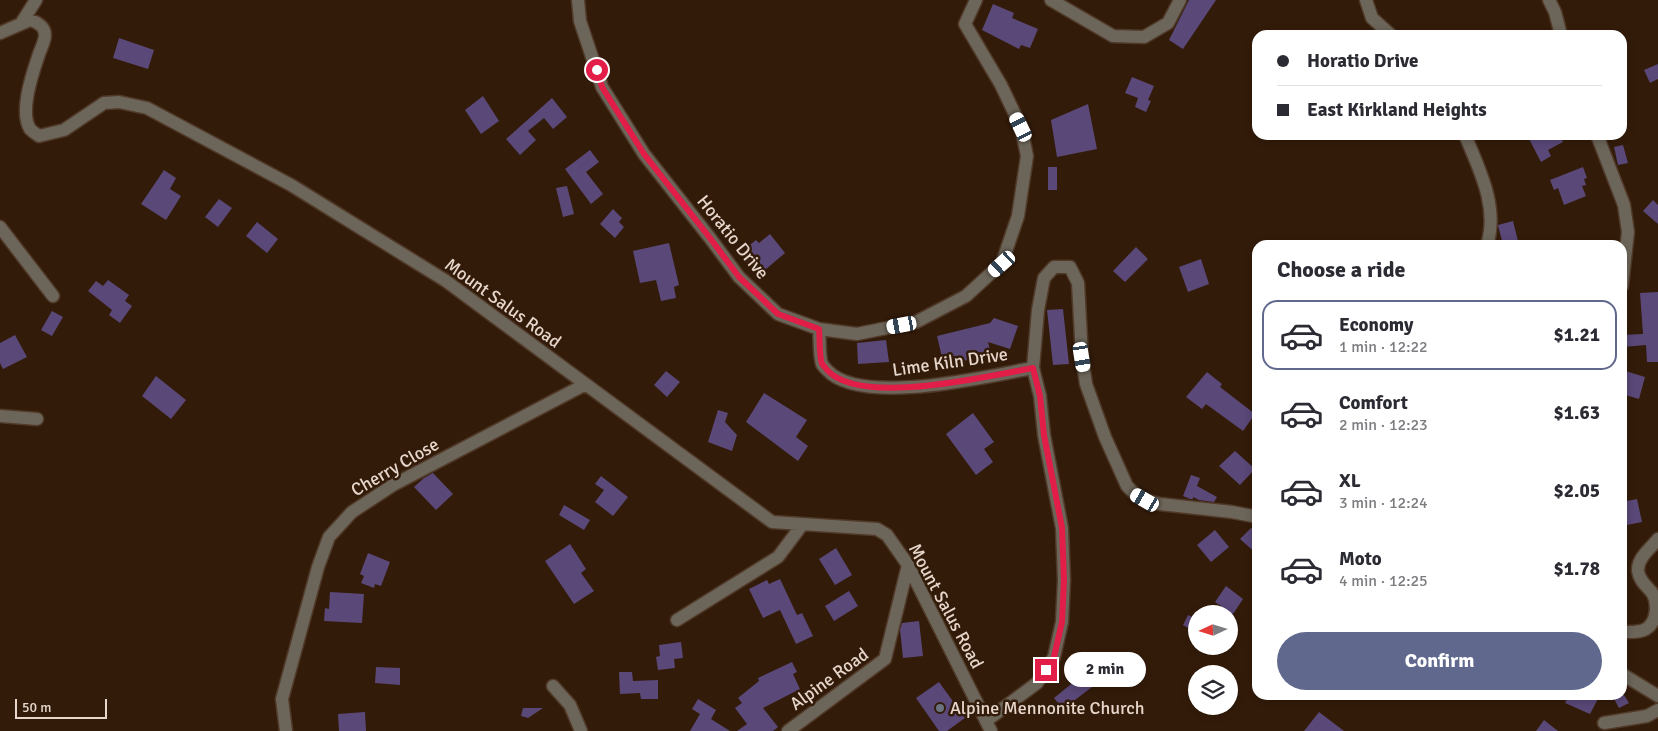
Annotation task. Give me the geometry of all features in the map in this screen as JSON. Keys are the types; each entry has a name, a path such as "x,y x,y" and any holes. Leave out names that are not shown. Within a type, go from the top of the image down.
{"street":[{"path":"0,33 22,22 36,0"},
{"name":"Horatio Drive","path":"578,0 580,21 602,87 644,154 739,277 778,314 819,329 857,334 916,322 966,296 1002,264 1018,216 1027,156 1021,127 1001,85 964,24 976,0"},
{"path":"1051,0 1113,36 1144,37 1168,23 1180,0"},
{"path":"1366,0 1372,18 1385,30"},
{"path":"1549,0 1555,12 1560,30"},
{"name":"Mount Salus Road","path":"22,22 30,20 37,22 43,28 45,35 26,98 27,119 30,129 39,136 64,130 104,103 119,102 147,108 291,185 446,281 772,522 876,528 887,535 908,565 989,726"},
{"path":"1467,140 1489,195 1490,222 1488,240"},
{"path":"1598,140 1624,205 1628,232 1627,241"},
{"path":"0,227 53,296"},
{"path":"989,726 1037,684 1054,657 1062,622 1064,580 1062,528 1044,435 1040,396 1033,368 1038,310 1044,278 1054,267 1070,267 1078,283 1082,357 1086,384 1105,437 1127,486 1145,500 1160,504 1252,515"},
{"name":"Lime Kiln Drive","path":"819,329 822,364 833,376 848,382 883,388 937,384 1033,368"},
{"name":"Cherry Close","path":"286,731 282,699 328,537 352,512 393,485 584,384"},
{"path":"0,416 37,419"},
{"path":"677,620 778,557 802,525"},
{"path":"1627,632 1645,629 1652,623 1658,610 1654,596 1638,572 1640,561 1658,538"},
{"name":"Alpine Road","path":"788,731 886,659 908,565"},
{"path":"1627,677 1658,696"},
{"path":"553,686 570,705 581,731"},
{"path":"1604,723 1647,716 1658,710"}],"building":[{"path":"1189,0 1216,0 1183,49 1169,40"},
{"path":"993,4 1014,13 1012,18 1038,29 1030,48 1021,45 1019,49 982,30"},
{"path":"119,38 154,50 148,69 113,58"},
{"path":"1658,64 1658,79 1650,83 1644,70"},
{"path":"1132,77 1154,86 1148,100 1151,101 1146,112 1135,107 1138,98 1125,93"},
{"path":"483,96 499,121 481,134 465,110"},
{"path":"552,98 567,117 553,129 544,118 528,131 536,140 520,155 506,139"},
{"path":"1088,104 1097,149 1057,157 1051,120"},
{"path":"1530,140 1562,140 1563,142 1548,150 1551,156 1541,162"},
{"path":"1623,145 1628,163 1618,165 1614,147"},
{"path":"590,150 599,162 586,172 603,194 591,204 565,169"},
{"path":"1048,167 1057,167 1057,190 1048,190"},
{"path":"1583,167 1587,178 1584,179 1586,185 1582,186 1586,196 1564,205 1558,188 1554,190 1550,180"},
{"path":"164,170 176,178 170,189 181,196 166,220 141,204"},
{"path":"567,186 574,214 563,217 556,188"},
{"path":"219,199 232,208 218,227 205,217"},
{"path":"1653,200 1658,205 1658,224 1643,211"},
{"path":"613,209 622,218 619,222 624,227 615,238 600,224"},
{"path":"1513,221 1518,240 1502,240 1498,225"},
{"path":"257,222 278,239 267,253 246,236"},
{"path":"770,234 785,253 758,276 739,254 756,240 759,243"},
{"path":"669,243 679,285 674,287 676,298 661,301 656,280 640,283 633,251"},
{"path":"1136,247 1148,259 1125,282 1113,271"},
{"path":"1201,259 1209,284 1188,292 1179,267"},
{"path":"108,280 129,295 125,301 132,306 120,323 109,315 112,310 88,291 96,281 103,286"},
{"path":"1658,292 1658,362 1647,362 1646,345 1627,347 1627,335 1643,334 1640,293"},
{"path":"1063,309 1069,364 1053,365 1047,310"},
{"path":"52,311 63,317 52,336 41,330"},
{"path":"994,318 1018,326 1010,349 988,342 991,354 944,366 937,336 990,323"},
{"path":"15,335 27,357 3,369 0,363 0,343"},
{"path":"886,340 889,362 858,364 857,343"},
{"path":"666,371 680,382 667,397 654,385"},
{"path":"1207,372 1222,384 1220,387 1252,412 1252,418 1243,431 1206,404 1202,409 1186,397"},
{"path":"1627,372 1645,377 1639,399 1627,395"},
{"path":"156,376 186,400 171,419 142,396"},
{"path":"764,393 807,420 796,437 808,446 798,461 746,422"},
{"path":"718,410 728,413 725,422 737,435 732,451 708,442"},
{"path":"973,413 994,442 984,449 993,462 976,475 946,434"},
{"path":"1235,451 1252,466 1252,472 1240,485 1219,466"},
{"path":"433,473 453,494 436,510 414,487"},
{"path":"1191,475 1200,478 1197,486 1217,497 1214,502 1199,500 1193,497 1193,499 1190,499 1183,496"},
{"path":"601,476 628,497 613,516 595,502 604,490 595,484"},
{"path":"1637,499 1642,522 1627,525 1627,501"},
{"path":"564,505 590,520 584,530 559,515"},
{"path":"1252,529 1252,550 1240,539"},
{"path":"1215,530 1229,547 1211,562 1197,545"},
{"path":"570,544 586,569 581,573 594,591 574,604 545,561"},
{"path":"836,548 852,575 835,585 819,559"},
{"path":"368,553 390,562 381,586 375,584 374,588 361,583 364,576 360,574"},
{"path":"780,579 797,615 802,613 813,636 796,644 780,610 763,618 749,589 767,580 769,584"},
{"path":"1226,586 1243,599 1238,606 1220,605 1215,602"},
{"path":"849,591 858,606 834,621 825,606"},
{"path":"330,592 364,594 362,623 324,621 325,608 329,609"},
{"path":"1188,615 1188,628 1183,625"},
{"path":"919,621 923,656 903,658 900,630 902,623"},
{"path":"681,642 683,658 674,659 675,668 658,670 656,657 660,656 659,645"},
{"path":"792,662 797,672 793,674 800,689 763,708 778,727 773,731 737,731 747,724 735,708 742,703 738,698 759,681 758,678"},
{"path":"376,667 400,668 400,685 375,683"},
{"path":"619,672 632,672 633,681 658,680 658,699 641,699 640,693 620,694"},
{"path":"1086,672 1096,684 1063,709 1054,698"},
{"name":"Alpine Mennonite Church","path":"939,682 965,718 947,731 939,731 916,698"},
{"path":"698,699 716,710 711,719 730,731 690,731 700,714 692,709"},
{"path":"1566,700 1597,700 1590,714 1565,703"},
{"path":"1615,700 1627,700 1629,703 1619,708"},
{"path":"523,708 543,708 528,718 521,716"},
{"path":"365,712 366,731 339,731 338,714"},
{"path":"1319,712 1344,731 1304,731"},
{"path":"1544,720 1558,731 1536,731"}],"place":[{"name":"Alpine Mennonite Church","path":"940,708"}],"route":[{"path":"597,70 602,87 644,154 739,277 778,314 819,329 822,364 833,376 848,382 883,388 937,384 1033,368 1040,396 1044,435 1062,528 1064,580 1062,622 1054,657 1046,670"}]}
